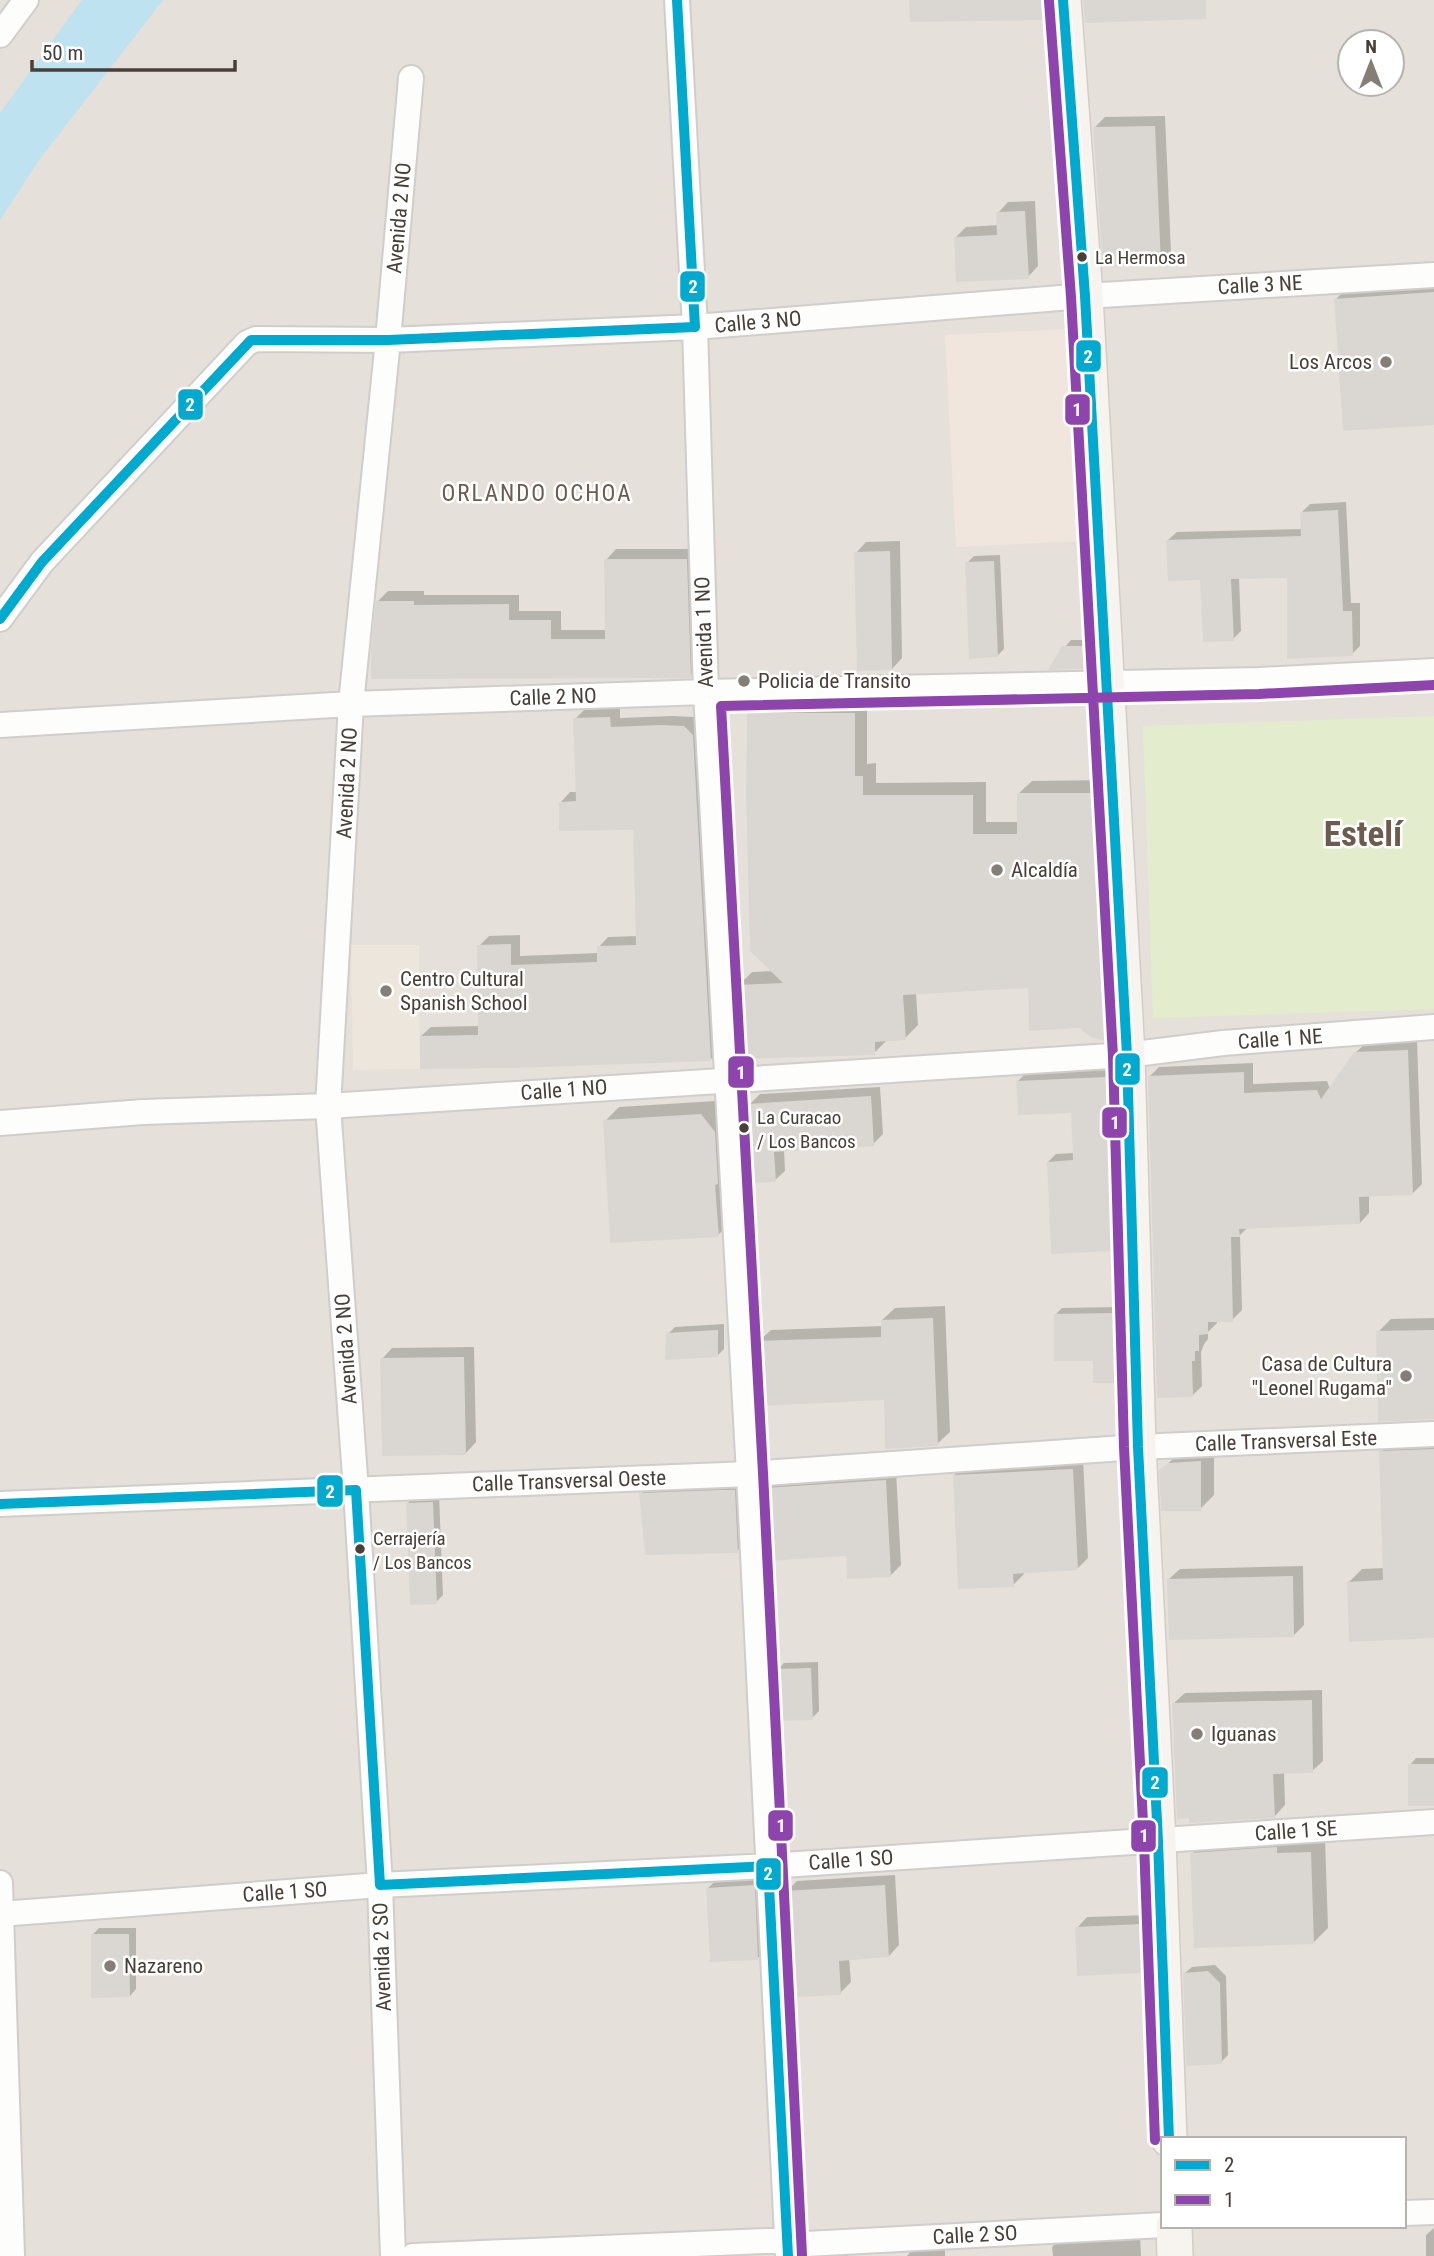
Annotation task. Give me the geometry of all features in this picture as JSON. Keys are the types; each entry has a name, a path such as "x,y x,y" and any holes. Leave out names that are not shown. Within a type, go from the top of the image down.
{"street":[{"path":"0,35 26,0"},
{"name":"Avenida 1 NO","path":"677,0 695,327 706,692 749,1474 784,2252"},
{"path":"1063,0 1085,296 1127,1055 1138,1447 1158,1841 1169,2137"},
{"name":"Avenida 2 NO","path":"356,1490 328,1106 351,704 388,340 411,78"},
{"name":"Calle 3 NE","path":"1085,296 1434,275"},
{"name":"Calle 3 NO","path":"0,619 42,562 251,340 388,340 695,327 1085,296"},
{"name":"Calle 2 NO","path":"0,725 351,704 706,692 1258,680 1434,671"},
{"name":"Calle 1 NE","path":"1127,1055 1223,1043 1434,1027"},
{"name":"Calle 1 NO","path":"0,1123 143,1112 328,1106 1127,1055"},
{"name":"Calle Transversal Este","path":"1138,1447 1434,1434"},
{"name":"Calle Transversal Oeste","path":"0,1504 749,1474 1138,1447"},
{"name":"Avenida 2 SO","path":"356,1490 380,1885 393,2256"},
{"name":"Calle 1 SE","path":"1158,1841 1434,1822"},
{"name":"Calle 1 SO","path":"1,1914 380,1885 768,1866 1158,1841"},
{"path":"0,1883 12,2256"},
{"path":"1406,2213 1434,2212"},
{"name":"Calle 2 SO","path":"413,2256 765,2241 776,2241 784,2252 1161,2225"},
{"path":"1174,2228 1175,2256"}],"shaded area":[{"name":"Estelí","path":"0,0 1434,0 1434,2256 0,2256"},
{"path":"1070,329 1081,541 956,547 945,335"},
{"name":"Centro Cultural Spanish School","path":"351,945 419,945 420,1069 353,1070"}],"green space":[{"path":"1434,716 1434,1009 1153,1018 1143,726"}],"water":[{"path":"82,0 163,0 39,160 0,220 0,113"}],"building":[{"path":"909,0 1043,0 1044,20 910,22"},
{"path":"1083,0 1206,0 1206,19 1085,23"},
{"name":"La Hermosa","path":"1155,126 1161,264 1103,267 1093,127"},
{"path":"1025,211 1029,279 956,282 954,237 997,235 996,212"},
{"name":"Los Arcos","path":"1434,292 1434,425 1343,431 1334,299"},
{"path":"1338,510 1343,611 1352,611 1353,656 1287,659 1287,578 1231,579 1234,641 1203,642 1200,580 1168,581 1166,540 1301,536 1300,512"},
{"path":"890,551 892,670 857,671 854,552"},
{"path":"604,559 687,559 691,678 371,679 376,601 414,601 414,605 509,604 509,620 551,620 551,639 605,639"},
{"path":"994,561 998,657 969,659 965,562"},
{"path":"1062,646 1084,646 1085,667 1048,670"},
{"path":"747,713 855,713 855,776 863,776 863,795 973,795 973,834 1017,834 1017,793 1092,793 1106,1041 1090,1037 1080,1028 1029,1031 1028,988 903,995 906,1040 875,1042 875,1055 741,1059 737,985 783,983 750,951"},
{"path":"610,717 611,727 684,726 693,735 711,1061 420,1069 420,1036 478,1035 477,945 511,944 511,965 597,962 597,946 636,945 633,830 559,831 559,802 576,801 573,718"},
{"path":"1408,1050 1413,1195 1359,1197 1360,1224 1239,1229 1240,1237 1231,1237 1233,1322 1208,1322 1208,1334 1199,1335 1199,1351 1195,1351 1195,1361 1192,1361 1193,1397 1157,1398 1148,1076 1244,1072 1244,1093 1317,1090 1321,1099 1354,1052"},
{"path":"1107,1077 1112,1251 1051,1254 1047,1162 1073,1160 1071,1113 1018,1115 1016,1081"},
{"path":"871,1096 874,1146 774,1152 776,1182 748,1183 747,1173 752,1180 748,1104"},
{"path":"701,1114 715,1132 719,1237 610,1243 603,1120"},
{"path":"1114,1313 1116,1383 1093,1383 1093,1361 1054,1361 1054,1314"},
{"path":"933,1318 938,1446 885,1449 884,1400 760,1406 757,1341 881,1337 881,1320"},
{"path":"718,1330 718,1357 665,1360 666,1333"},
{"name":"Casa de Cultura \"Leonel Rugama\"","path":"1434,1330 1434,1419 1378,1422 1376,1331"},
{"path":"464,1357 466,1455 382,1456 380,1358"},
{"path":"1434,1449 1434,1638 1349,1642 1347,1582 1383,1580 1379,1451"},
{"path":"1201,1461 1201,1511 1161,1511 1159,1470 1168,1463"},
{"path":"1073,1469 1078,1570 1013,1574 1014,1587 958,1589 953,1475"},
{"path":"886,1480 891,1577 847,1579 846,1556 768,1561 765,1488"},
{"path":"735,1490 738,1553 645,1555 639,1493"},
{"path":"433,1502 437,1604 410,1605 406,1503"},
{"path":"1293,1576 1294,1637 1169,1640 1167,1579"},
{"path":"811,1668 813,1720 777,1721 776,1669"},
{"name":"Iguanas","path":"1312,1700 1313,1773 1273,1774 1275,1818 1189,1823 1189,1818 1177,1819 1172,1703"},
{"path":"1408,1764 1434,1764 1434,1806 1408,1806"},
{"path":"1277,1847 1277,1853 1311,1852 1314,1944 1194,1948 1190,1853"},
{"path":"755,1885 758,1960 710,1962 706,1888"},
{"path":"885,1885 889,1957 839,1961 841,1995 798,1997 795,1958 788,1958 785,1891"},
{"path":"1141,1924 1143,1973 1077,1976 1075,1927"},
{"name":"Nazareno","path":"91,1934 129,1934 130,1997 91,1998"},
{"path":"1208,1971 1220,1983 1222,2064 1186,2066 1183,1973"}],"transit line":[{"name":"2","path":"0,619 42,562 251,340 388,340 695,327 677,0"},
{"name":"2","path":"1063,0 1085,296 1127,1055 1138,1447 1158,1841 1169,2137"},
{"name":"1","path":"1049,1 1071,297 1113,1056 1124,1447 1144,1842 1155,2140"},
{"name":"1","path":"802,2255 721,706 1259,694 1434,685"},
{"name":"2","path":"0,1504 356,1490 380,1885 768,1866 788,2256"}],"place":[{"name":"La Hermosa","path":"1082,257"},
{"name":"Los Arcos","path":"1386,362"},
{"name":"Policia de Transito","path":"744,681"},
{"name":"Alcaldía","path":"997,870"},
{"name":"Centro Cultural Spanish School","path":"386,991"},
{"name":"La Curacao / Los Bancos","path":"744,1128"},
{"name":"Casa de Cultura \"Leonel Rugama\"","path":"1406,1376"},
{"name":"Cerrajería / Los Bancos","path":"360,1549"},
{"name":"Iguanas","path":"1197,1734"},
{"name":"Nazareno","path":"110,1966"}],"district":[{"name":"ORLANDO OCHOA","path":"537,493"},
{"name":"Estelí","path":"1363,834"}]}
